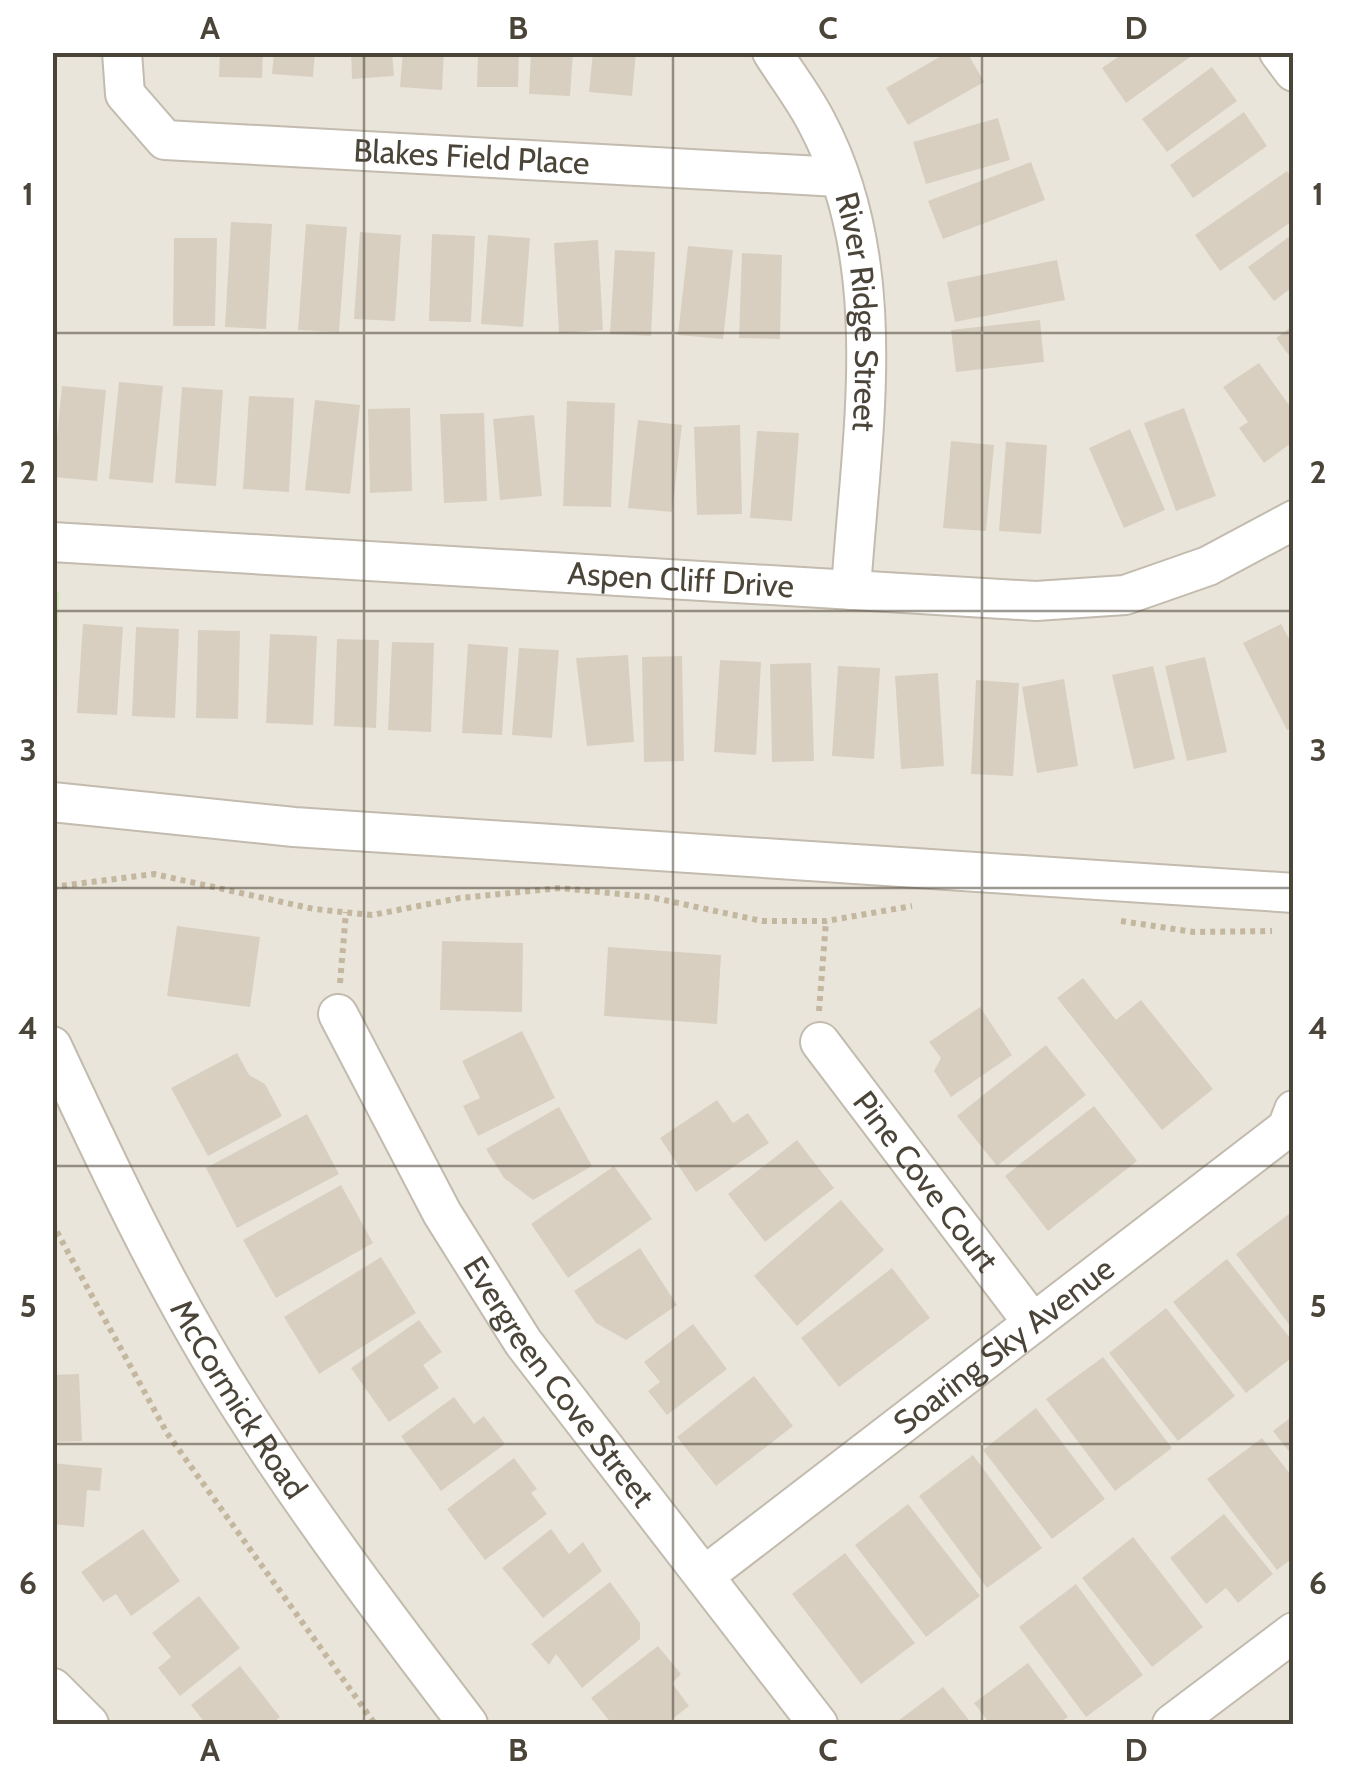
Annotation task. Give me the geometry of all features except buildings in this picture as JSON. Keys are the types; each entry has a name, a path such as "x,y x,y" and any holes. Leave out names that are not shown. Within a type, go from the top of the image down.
{"street":[{"name":"Blakes Field Place","path":"122,52 125,94 165,140 838,177"},
{"name":"River Ridge Street","path":"772,52 818,124 854,221 868,323 851,590"},
{"path":"1279,52 1294,72"},
{"name":"Aspen Cliff Drive","path":"52,542 1036,601 1126,595 1208,566 1294,520"},
{"path":"52,802 294,826 1294,893"},
{"name":"Evergreen Cove Street","path":"338,1014 442,1213 523,1342 818,1724"},
{"name":"Pine Cove Court","path":"820,1042 1033,1323"},
{"name":"McCormick Road","path":"52,1046 136,1224 236,1401 328,1540 468,1724"},
{"name":"Soaring Sky Avenue","path":"704,1576 1287,1128 1294,1110"},
{"path":"1172,1724 1294,1632"},
{"path":"53,1688 89,1724"}],"path":[{"path":"52,887 154,874 372,915 460,898 560,888 650,897 762,921 826,920 913,906"},
{"path":"338,1014 346,912"},
{"path":"1107,919 1194,932 1277,931"},
{"path":"820,1042 819,970 826,920"},
{"path":"52,1223 167,1433 255,1562 376,1724"}],"shaded area":[{"path":"53,53 1293,53 1293,1724 53,1724"}],"green space":[{"path":"53,591 59,592 56,753 52,753"}]}
